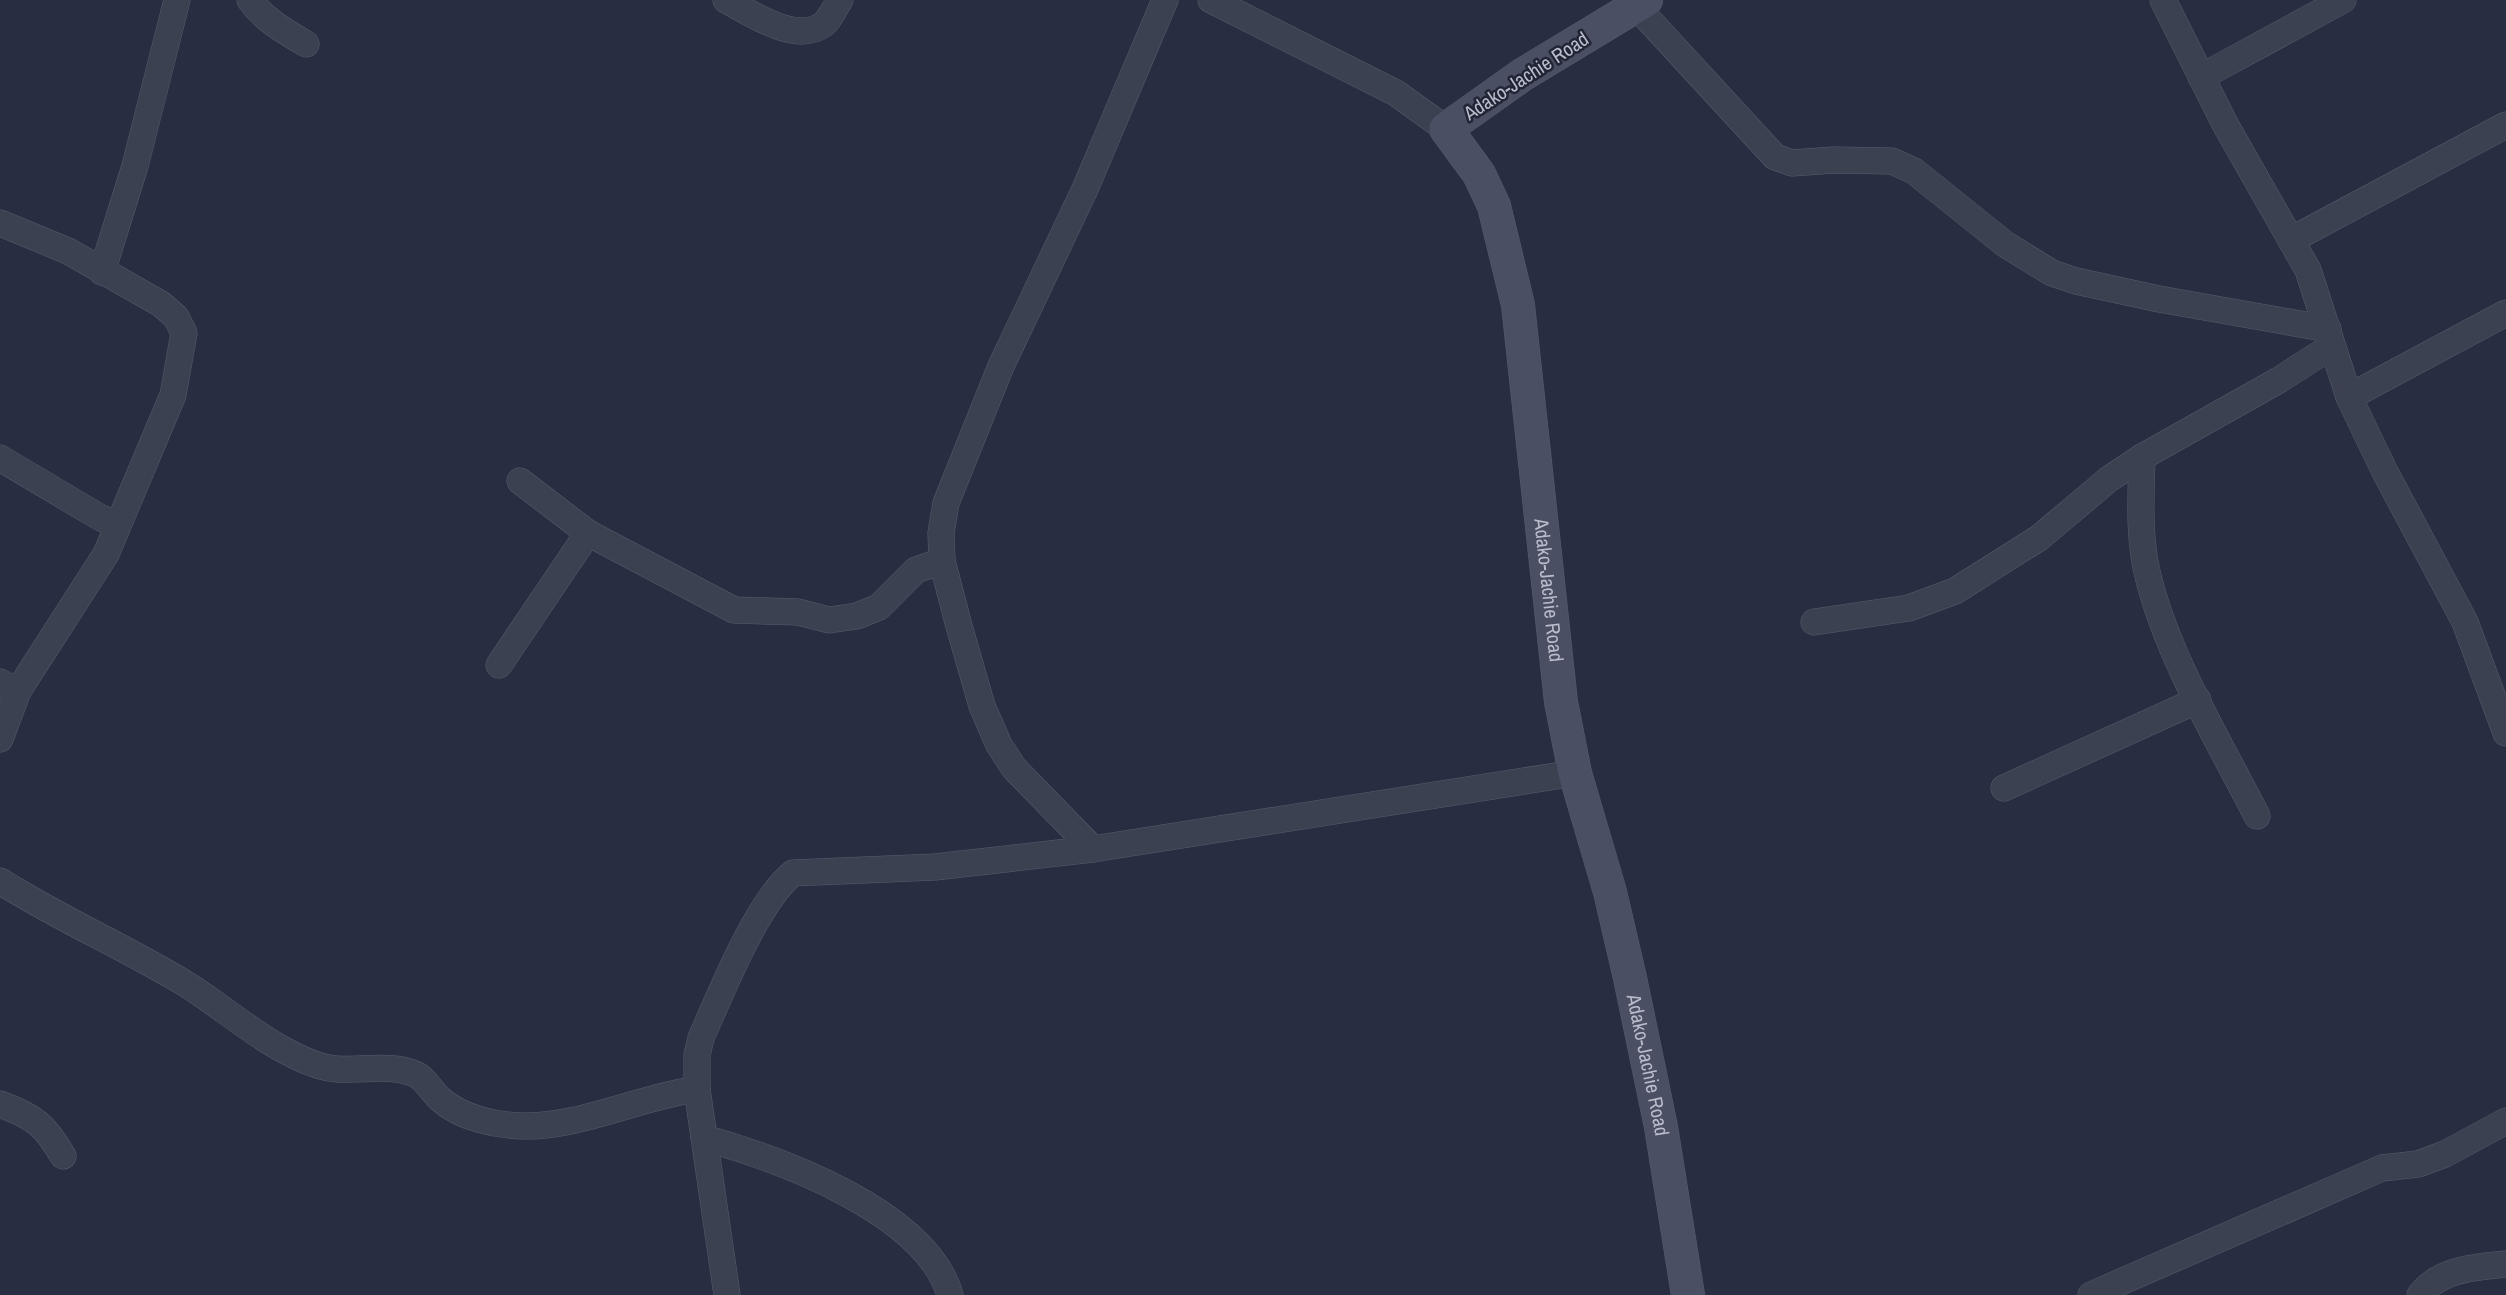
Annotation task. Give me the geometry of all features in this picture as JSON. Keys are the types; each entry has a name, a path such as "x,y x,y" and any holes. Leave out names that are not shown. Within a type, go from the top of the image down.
{"street":[{"path":"102,272 135,166 177,0"},
{"path":"250,0 278,27 306,44"},
{"path":"726,0 777,26 803,32 824,24 840,0"},
{"path":"1093,849 1014,768 999,745 982,706 942,561 941,533 946,503 1001,366 1085,189 1165,0"},
{"path":"1211,0 1396,93 1446,129"},
{"path":"2163,0 2201,77 2308,270 2349,398 2385,472 2466,622 2506,733"},
{"path":"2201,77 2343,0"},
{"path":"1641,3 1775,157 1792,163 1834,160 1892,161 1914,171 2005,244 2052,273 2076,281 2330,338"},
{"name":"Adako-Jachie Road","path":"1641,3 1522,75 1446,129 1479,174 1494,206 1518,305 1561,702 1575,772 1610,892 1630,978 1661,1127 1688,1295"},
{"path":"2291,240 2506,124"},
{"path":"0,224 68,251 161,304 176,317 184,333 173,395 106,554 9,686 0,739"},
{"path":"2349,398 2506,313"},
{"path":"1815,622 1909,609 1954,591 2039,538 2109,479 2142,457 2279,380 2330,338"},
{"path":"2142,457 2140,521 2148,578 2160,618 2198,700 2257,816"},
{"path":"0,458 101,518 118,524"},
{"path":"520,481 588,533 734,610 798,612 830,620 857,616 879,607 916,570 942,561"},
{"path":"499,665 588,533"},
{"path":"2004,788 2198,700"},
{"path":"727,1295 697,1089 697,1055 701,1038 749,936 780,883 793,873 935,867 1093,849 1575,772"},
{"path":"0,880 186,984 278,1048 318,1065 342,1069 400,1069 418,1075 441,1100 464,1116 524,1126 563,1123 666,1093 697,1089"},
{"path":"0,1104 21,1111 47,1129 63,1156"},
{"path":"2091,1295 2382,1168 2418,1164 2445,1154 2506,1121"},
{"path":"704,1138 769,1156 810,1173 892,1223 931,1256 950,1295"},
{"path":"2420,1295 2427,1286 2465,1268 2506,1264"}]}
